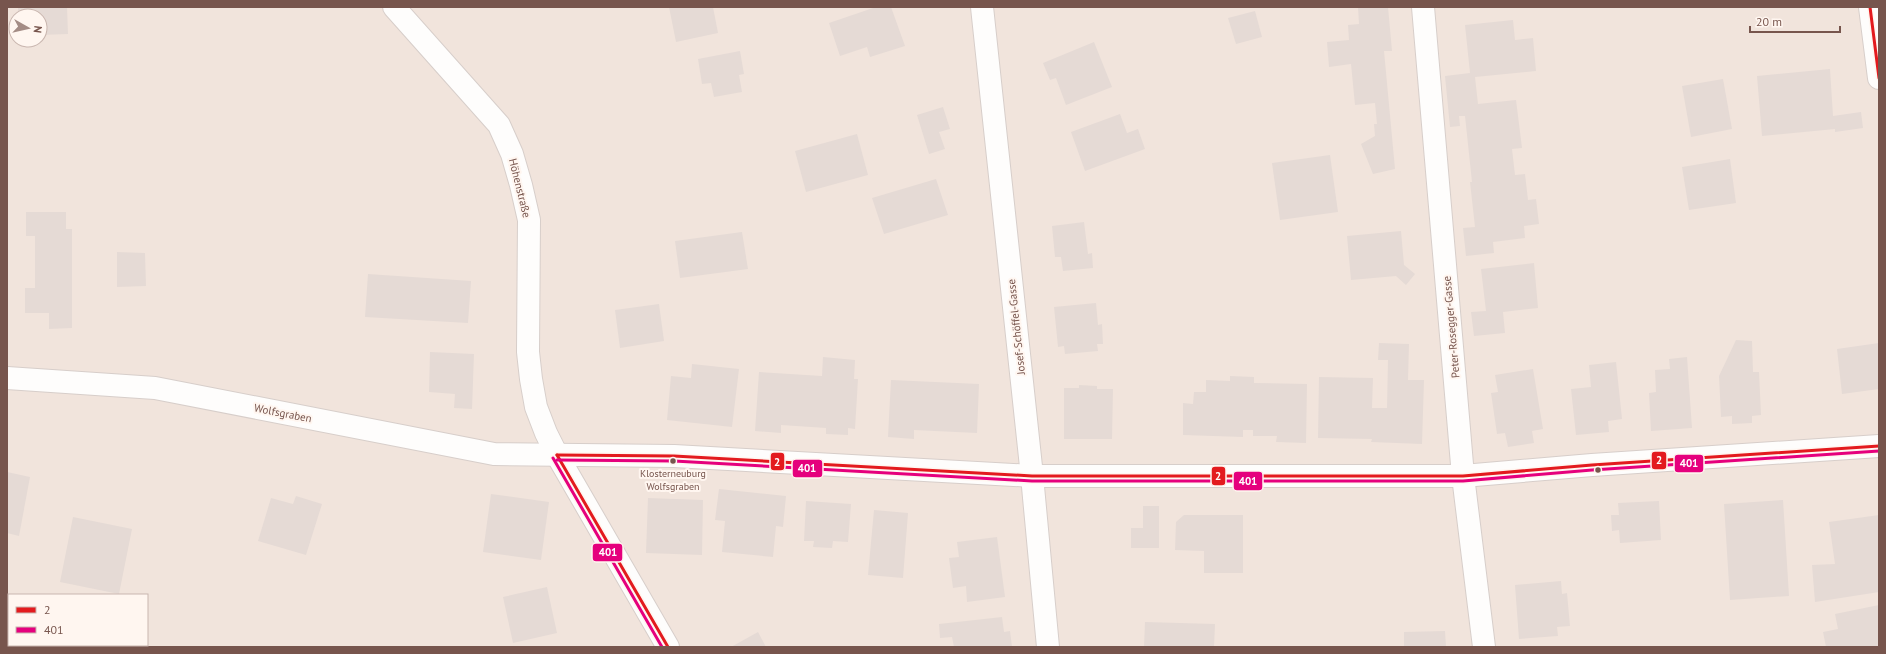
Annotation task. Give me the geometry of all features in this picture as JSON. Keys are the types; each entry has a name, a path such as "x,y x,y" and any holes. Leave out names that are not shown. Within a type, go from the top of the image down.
{"street":[{"name":"Höhenstraße","path":"394,7 499,124 512,154 529,220 528,352 536,407 546,434 668,647"},
{"name":"Josef-Schöffel-Gasse","path":"982,7 1032,476 1048,647"},
{"name":"Peter-Rosegger-Gasse","path":"1423,7 1463,476 1484,647"},
{"path":"1870,7 1879,78"},
{"name":"Wolfsgraben","path":"7,378 155,388 494,454 674,456 1032,476 1463,476 1592,465 1879,446"}],"shaded area":[{"path":"7,7 1879,7 1879,647 7,647"}],"building":[{"path":"67,7 68,34 48,35 48,8 18,8"},
{"path":"669,7 713,7 718,33 676,42"},
{"path":"876,7 891,7 905,46 870,57 867,47 840,56 829,23"},
{"path":"1358,7 1388,7 1392,51 1384,51 1395,169 1373,174 1361,144 1375,136 1374,124 1377,124 1375,103 1355,105 1351,64 1329,67 1327,42 1349,40 1348,25 1359,24"},
{"path":"1255,11 1262,37 1236,44 1228,18"},
{"path":"1513,20 1515,40 1533,38 1536,71 1475,77 1478,104 1516,100 1522,148 1512,149 1515,175 1525,174 1528,200 1536,199 1539,224 1524,226 1525,238 1493,242 1494,253 1466,256 1463,228 1475,227 1465,116 1459,116 1460,126 1450,127 1445,76 1470,73 1465,25"},
{"path":"1094,42 1112,87 1066,105 1056,78 1050,80 1043,63"},
{"path":"740,51 744,74 739,75 742,92 714,97 711,83 702,84 698,59"},
{"path":"1830,69 1833,116 1861,112 1863,128 1835,132 1835,129 1762,136 1757,76"},
{"path":"1723,79 1732,129 1691,137 1682,86"},
{"path":"943,107 950,129 939,132 945,149 929,154 917,115"},
{"path":"1120,114 1127,133 1138,129 1145,149 1085,171 1071,132"},
{"path":"857,134 868,175 806,192 795,151"},
{"path":"1330,155 1338,212 1280,220 1272,163"},
{"path":"1730,159 1736,203 1689,210 1682,167"},
{"path":"936,179 948,215 884,234 872,198"},
{"path":"26,212 66,212 66,229 72,229 72,328 49,329 49,313 25,313 25,288 35,288 35,236 26,236"},
{"path":"1084,222 1088,254 1092,253 1093,268 1063,271 1061,257 1055,257 1052,226"},
{"path":"1401,231 1404,265 1415,274 1406,285 1396,276 1351,280 1347,236"},
{"path":"742,232 748,269 680,278 675,241"},
{"path":"117,252 145,253 146,286 117,287"},
{"path":"1534,263 1538,308 1503,312 1505,333 1474,336 1471,312 1486,311 1481,269"},
{"path":"368,274 471,281 468,323 365,317"},
{"path":"1096,303 1098,325 1102,324 1103,344 1097,344 1098,351 1065,354 1064,346 1058,347 1054,307"},
{"path":"659,304 664,341 620,348 615,310"},
{"path":"1736,340 1752,341 1753,372 1759,372 1761,415 1752,416 1752,423 1732,424 1732,416 1721,417 1719,376"},
{"path":"1379,343 1409,344 1408,380 1424,380 1422,444 1371,442 1372,439 1318,438 1319,377 1373,378 1372,408 1387,408 1388,360 1378,360"},
{"path":"1879,343 1879,389 1842,394 1837,349"},
{"path":"430,352 474,354 472,409 454,408 455,394 429,392"},
{"path":"823,357 855,360 854,379 858,379 855,429 848,428 848,435 826,434 826,428 781,425 781,433 755,431 759,372 822,376"},
{"path":"1687,357 1692,428 1651,431 1649,393 1656,392 1655,370 1670,369 1669,359"},
{"path":"1616,362 1622,419 1608,421 1609,432 1576,435 1571,389 1591,387 1589,365"},
{"path":"692,364 739,369 732,427 667,420 671,376 691,378"},
{"path":"1533,369 1543,429 1532,431 1534,443 1508,447 1505,433 1497,434 1491,393 1498,392 1495,375"},
{"path":"1230,376 1254,377 1254,383 1307,384 1306,443 1276,442 1277,436 1253,436 1253,430 1243,430 1243,437 1183,435 1183,403 1193,404 1194,392 1206,392 1206,380 1230,381"},
{"path":"891,380 979,384 977,433 914,430 914,439 888,437"},
{"path":"1079,385 1097,386 1097,389 1113,389 1112,439 1064,439 1064,388 1079,388"},
{"path":"7,472 30,477 19,536 7,533"},
{"path":"719,489 786,496 783,527 776,526 773,557 722,552 725,521 715,520"},
{"path":"491,494 549,502 541,560 483,552"},
{"path":"296,496 322,504 306,555 258,541 271,498 293,504"},
{"path":"648,498 703,500 702,555 646,553"},
{"path":"1783,500 1789,596 1730,600 1724,504"},
{"path":"806,501 851,504 848,542 833,541 832,548 813,547 814,541 804,541"},
{"path":"1659,501 1661,540 1620,543 1619,530 1612,531 1611,515 1619,515 1618,503"},
{"path":"1143,506 1159,506 1159,548 1131,548 1131,528 1143,528"},
{"path":"874,510 908,513 903,578 868,575"},
{"path":"1184,515 1243,515 1243,573 1204,573 1204,551 1175,550 1176,522"},
{"path":"1879,515 1879,592 1815,602 1812,565 1835,564 1829,522"},
{"path":"73,517 132,529 119,594 60,582"},
{"path":"997,537 1005,597 967,602 966,586 953,588 949,558 959,557 957,542"},
{"path":"1561,581 1562,594 1567,593 1570,626 1557,627 1558,636 1519,639 1515,585"},
{"path":"547,587 557,633 513,643 503,597"},
{"path":"1879,605 1879,647 1826,647 1823,632 1838,629 1835,614"},
{"path":"1002,617 1004,632 1010,631 1012,647 954,647 952,637 940,638 939,624"},
{"path":"1145,622 1215,624 1214,647 1144,647"},
{"path":"1445,631 1446,647 1404,647 1404,632"},
{"path":"758,632 766,647 731,647"}],"transit line":[{"name":"2","path":"1870,7 1879,78"},
{"name":"2","path":"557,455 674,456 1032,476 1463,476 1592,465 1879,446"},
{"name":"401","path":"557,460 674,461 1032,481 1463,481 1592,470 1879,451"},
{"name":"2","path":"557,455 668,647"},
{"name":"401","path":"553,458 662,647"}],"place":[{"name":"Klosterneuburg Wolfsgraben","path":"673,461"}]}
